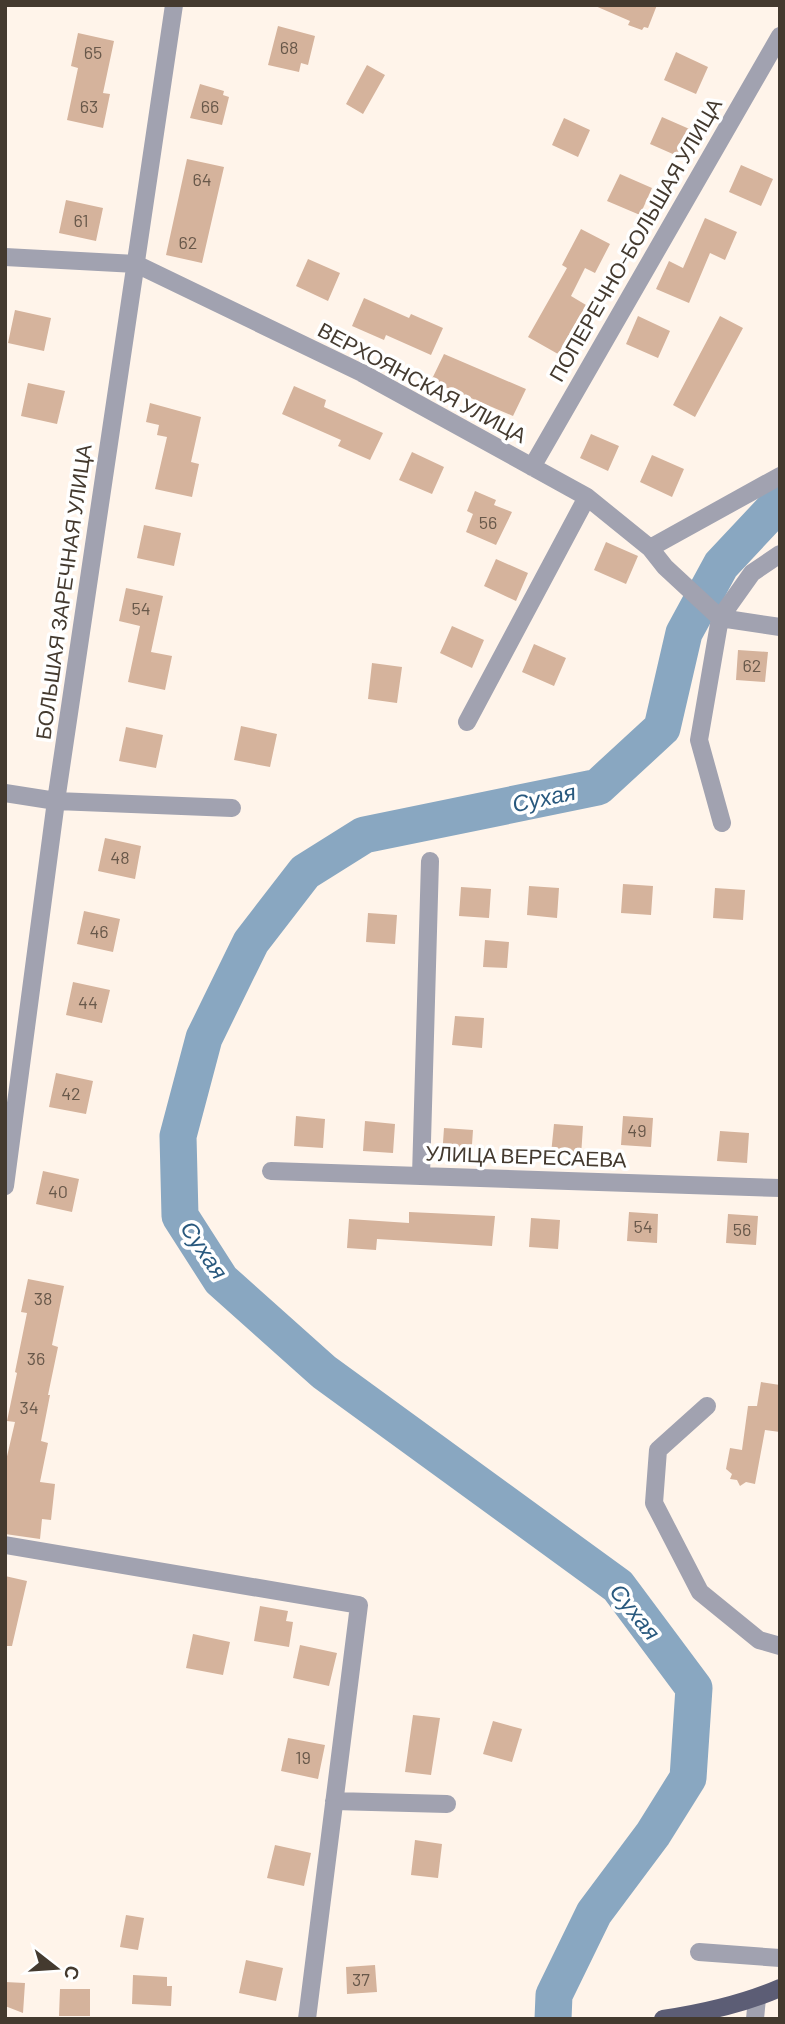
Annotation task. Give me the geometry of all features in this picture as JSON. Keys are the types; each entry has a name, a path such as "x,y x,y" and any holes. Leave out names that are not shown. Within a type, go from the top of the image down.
{"main road":[{"path":"663,2019 757,1998 780,1988"}],"street":[{"name":"БОЛЬШАЯ ЗАРЕЧНАЯ УЛИЦА","path":"5,1186 56,801 174,5"},
{"name":"ПОПЕРЕЧНО-БОЛЬШАЯ УЛИЦА","path":"532,467 780,36"},
{"name":"ВЕРХОЯНСКАЯ УЛИЦА","path":"5,257 136,264 362,373 587,497 650,548 665,567 720,618"},
{"path":"650,548 780,476"},
{"path":"467,722 587,497"},
{"path":"722,823 699,740 720,618 752,573 780,554"},
{"path":"720,618 780,627"},
{"path":"5,793 56,801 232,808"},
{"path":"421,1175 430,862"},
{"name":"УЛИЦА ВЕРЕСАЕВА","path":"271,1171 780,1188"},
{"path":"706,1406 658,1450 654,1503 700,1592 759,1640 780,1646"},
{"path":"5,1545 359,1605 307,2019"},
{"path":"334,1801 447,1804"},
{"path":"699,1952 780,1958"},
{"path":"755,2019 757,1998"}],"building":[{"path":"593,5 657,5 648,28 644,27 642,30 628,25 630,21"},
{"path":"278,26 315,36 308,65 301,63 299,72 268,65"},
{"path":"78,33 114,41 103,93 110,94 103,128 67,120 78,68 71,66"},
{"path":"676,52 708,67 696,94 664,80"},
{"path":"367,65 385,75 363,114 346,104"},
{"path":"200,84 224,91 223,95 229,97 222,125 190,118"},
{"path":"662,117 694,131 682,158 650,144"},
{"path":"564,118 590,130 578,157 552,145"},
{"path":"187,159 224,167 202,263 166,255"},
{"path":"741,165 773,179 761,206 729,192"},
{"path":"620,174 652,188 640,215 607,201"},
{"path":"66,200 103,208 96,241 59,233"},
{"path":"705,218 737,232 725,260 710,253 689,303 656,289 669,261 683,268"},
{"path":"581,229 610,244 595,273 585,268 571,296 586,305 558,354 528,337 567,268 562,265"},
{"path":"308,259 340,273 328,301 296,286"},
{"path":"364,298 409,318 411,314 443,328 431,355 386,335 384,340 352,326"},
{"path":"15,310 51,318 44,351 8,343"},
{"path":"638,316 670,331 658,358 626,344"},
{"path":"720,316 743,328 695,417 673,405"},
{"path":"444,354 526,389 513,416 431,381"},
{"path":"28,383 65,391 57,424 21,416"},
{"path":"294,386 326,400 324,407 383,433 370,460 338,446 341,440 282,414"},
{"path":"150,403 201,417 191,462 199,464 192,497 155,489 167,437 157,435 159,425 146,422"},
{"path":"591,434 619,446 608,471 580,458"},
{"path":"412,452 444,467 432,494 399,480"},
{"path":"652,455 684,469 672,497 640,482"},
{"path":"475,491 496,500 494,505 512,512 496,545 466,532 473,514 467,511"},
{"path":"144,525 181,533 174,566 137,558"},
{"path":"606,542 638,556 626,584 594,570"},
{"path":"496,559 528,573 516,601 484,586"},
{"path":"126,588 163,596 151,652 172,656 165,690 128,682 140,626 119,621"},
{"path":"452,626 484,640 472,668 440,653"},
{"path":"534,644 566,658 554,686 522,672"},
{"path":"738,650 768,652 765,682 736,680"},
{"path":"372,663 402,667 397,703 368,699"},
{"path":"241,726 277,734 270,767 234,760"},
{"path":"126,727 163,735 156,768 119,761"},
{"path":"105,838 141,846 135,879 98,871"},
{"path":"623,884 653,886 651,915 621,913"},
{"path":"529,886 559,888 557,918 527,915"},
{"path":"461,887 491,889 489,918 459,916"},
{"path":"715,888 745,890 743,920 713,918"},
{"path":"84,911 120,919 113,952 77,944"},
{"path":"368,913 397,915 395,944 366,942"},
{"path":"485,940 509,942 507,968 483,967"},
{"path":"73,982 110,990 102,1023 66,1015"},
{"path":"455,1016 484,1018 482,1048 452,1045"},
{"path":"56,1073 93,1081 86,1114 49,1107"},
{"path":"296,1116 325,1119 323,1148 294,1146"},
{"path":"623,1116 653,1118 651,1147 621,1145"},
{"path":"365,1121 395,1124 393,1153 363,1151"},
{"path":"554,1124 583,1126 581,1156 551,1154"},
{"path":"444,1128 473,1130 471,1159 442,1157"},
{"path":"720,1131 749,1133 747,1163 717,1161"},
{"path":"43,1171 79,1179 72,1212 36,1204"},
{"path":"409,1212 495,1216 492,1246 377,1239 376,1250 347,1248 349,1219 409,1223"},
{"path":"629,1212 658,1214 657,1243 627,1241"},
{"path":"728,1214 758,1216 756,1245 726,1243"},
{"path":"531,1218 560,1220 558,1249 529,1247"},
{"path":"28,1279 64,1286 52,1345 58,1347 41,1441 48,1443 40,1482 55,1484 51,1520 42,1519 40,1539 5,1534 5,1465 15,1422 7,1421 27,1313 21,1312"},
{"path":"761,1382 780,1385 780,1432 765,1430 755,1484 746,1482 740,1486 737,1480 730,1479 732,1474 726,1469 730,1448 742,1450 748,1406 757,1406"},
{"path":"5,1576 27,1581 12,1646 5,1646"},
{"path":"260,1606 288,1611 286,1621 293,1622 289,1647 254,1641"},
{"path":"193,1634 230,1642 223,1675 186,1668"},
{"path":"300,1645 337,1653 329,1686 293,1678"},
{"path":"413,1715 440,1718 431,1775 405,1772"},
{"path":"493,1721 522,1729 512,1762 483,1754"},
{"path":"288,1738 325,1745 318,1779 281,1771"},
{"path":"415,1840 442,1844 438,1878 411,1875"},
{"path":"275,1845 311,1853 304,1886 267,1878"},
{"path":"126,1915 144,1918 138,1950 120,1947"},
{"path":"246,1960 283,1968 276,2001 239,1993"},
{"path":"375,1965 377,1992 347,1994 346,1967"},
{"path":"133,1975 167,1977 167,1986 172,1986 171,2006 132,2004"},
{"path":"5,1982 25,1983 23,2013 5,2006"},
{"path":"60,1989 90,1989 90,2016 59,2016"}],"waterway":[{"name":"Сухая","path":"553,2019 554,1995 594,1913 653,1834 688,1778 694,1688 618,1586 324,1372 221,1280 180,1216 178,1136 204,1038 251,942 305,872 364,835 598,787 662,728 684,633 721,565 780,502"}]}
